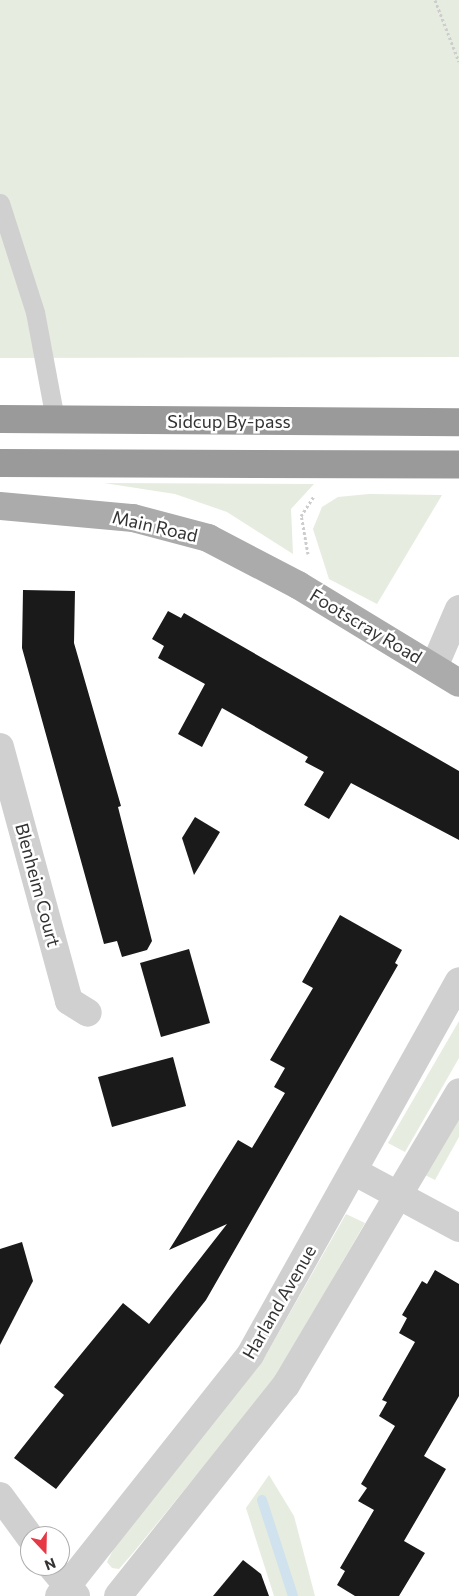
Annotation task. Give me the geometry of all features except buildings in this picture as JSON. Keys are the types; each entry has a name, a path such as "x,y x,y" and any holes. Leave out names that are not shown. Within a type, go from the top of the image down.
{"highway":[{"name":"Sidcup By-pass","path":"0,419 459,422"},
{"path":"0,462 459,465"}],"main road":[{"name":"Main Road","path":"0,506 133,518 208,538 298,585"},
{"name":"Footscray Road","path":"298,585 459,683"}],"street":[{"name":"Footscray Road","path":"434,667 459,609"},
{"name":"Blenheim Court","path":"0,747 69,1001 88,1013"},
{"name":"Harland Avenue","path":"63,1586 250,1355 355,1172 459,981"},
{"path":"118,1596 286,1385 400,1196 459,1092"},
{"path":"355,1172 459,1228"},
{"path":"0,1496 22,1526"}],"lane":[{"path":"0,203 12,227 35,312 55,419"}],"path":[{"path":"435,0 459,62"},
{"path":"298,585 308,564 301,516 319,492"}],"shaded area":[{"path":"0,0 459,0 459,357 0,358"},
{"path":"104,483 314,484 291,509 293,554 227,512 175,494"},
{"path":"369,494 442,495 377,604 329,579 313,529 322,507 338,497"},
{"path":"459,1021 459,1058 405,1152 388,1143"},
{"path":"459,1104 459,1137 435,1180 423,1174"},
{"path":"346,1214 365,1223 274,1380 133,1553 119,1569 112,1568 107,1562 117,1542 266,1355"},
{"path":"269,1475 294,1516 315,1596 274,1596 246,1508"}],"waterway":[{"path":"262,1500 293,1596"}]}
